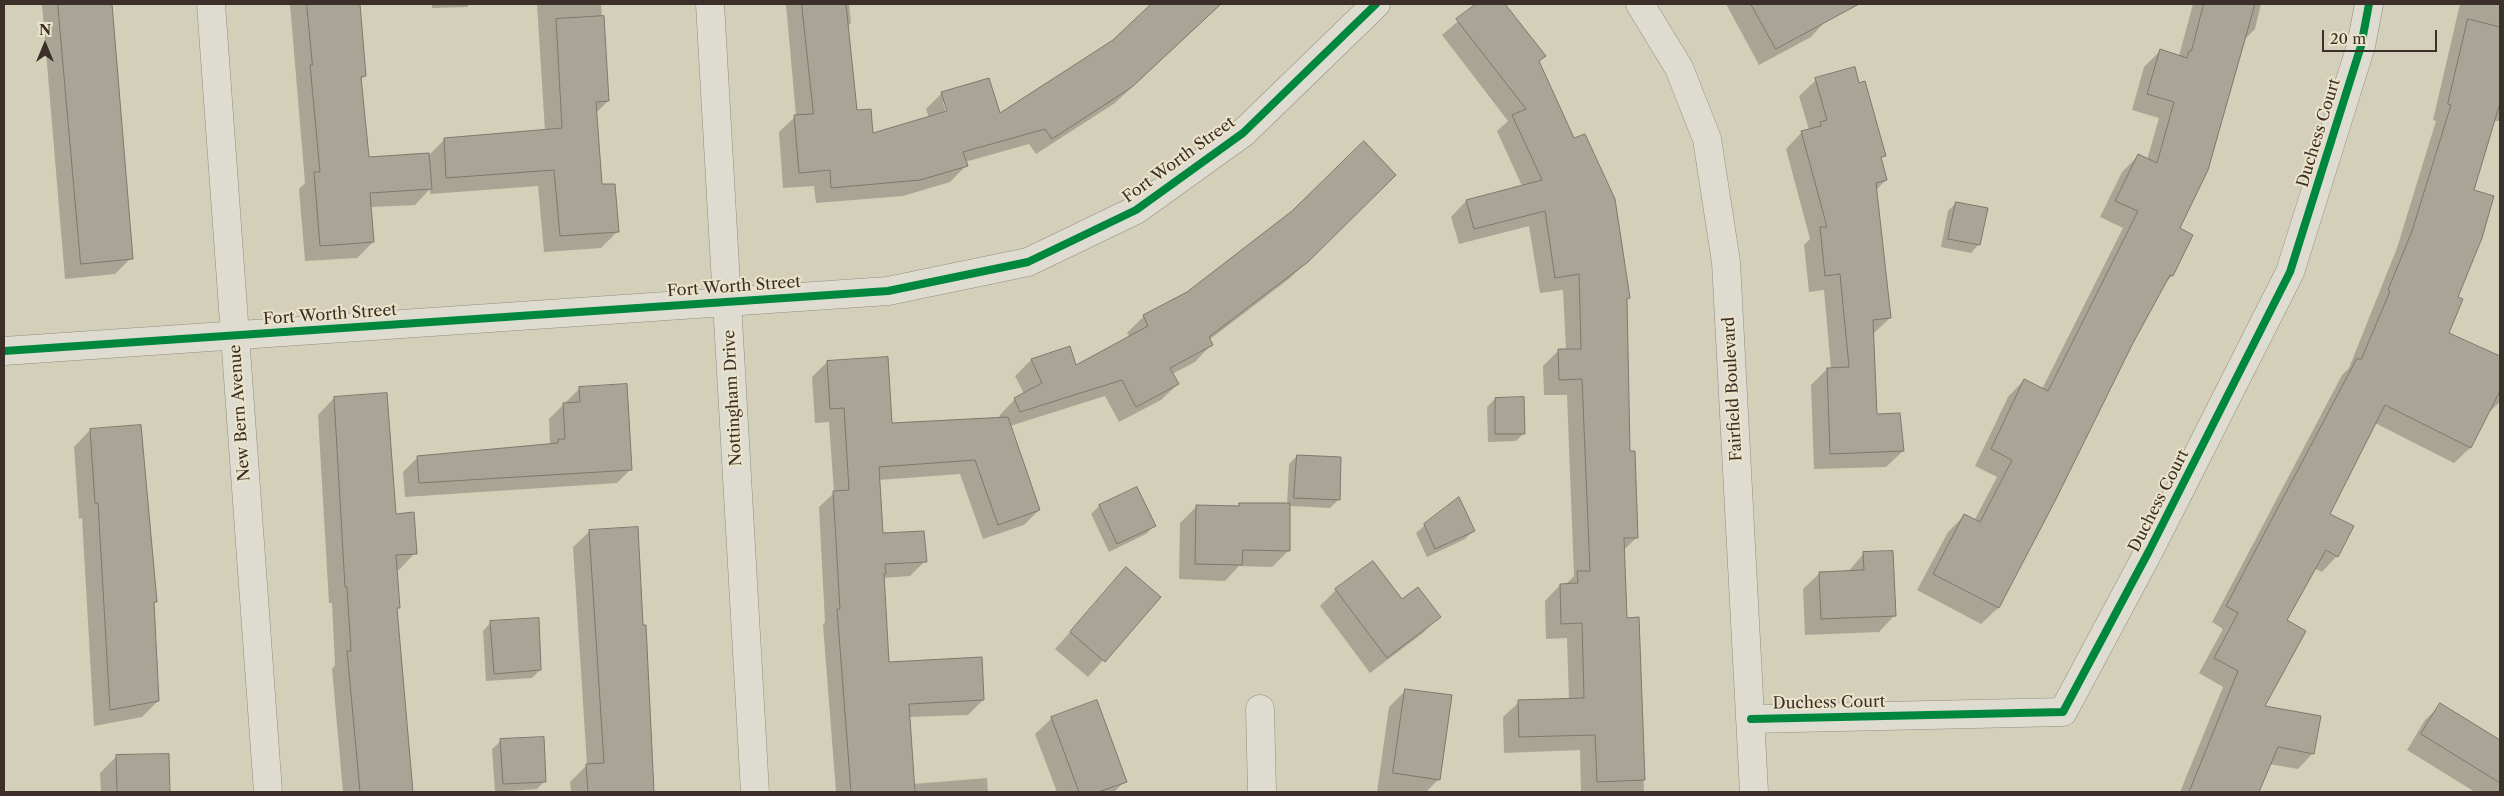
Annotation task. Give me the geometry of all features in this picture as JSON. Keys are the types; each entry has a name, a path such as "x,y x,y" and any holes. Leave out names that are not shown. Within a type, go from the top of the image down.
{"street":[{"name":"New Bern Avenue","path":"211,4 268,792"},
{"name":"Nottingham Drive","path":"710,4 755,792"},
{"name":"Fort Worth Street","path":"4,351 888,291 1028,262 1136,210 1243,132 1376,4"},
{"name":"Fairfield Boulevard","path":"1640,4 1679,68 1707,139 1726,262 1754,792"},
{"name":"Duchess Court","path":"1751,719 2063,712 2149,551 2290,272 2361,46 2368,4"},
{"path":"1260,709 1262,792"}],"building":[{"path":"58,4 112,4 133,259 81,264"},
{"path":"307,4 360,4 366,76 361,77 369,157 429,153 432,189 370,193 374,242 320,246 314,172 320,172 310,65 312,65"},
{"path":"802,4 846,4 857,110 871,109 873,133 947,111 941,92 989,78 1000,113 1113,40 1151,4 1221,4 1132,87 1052,139 1045,129 963,152 968,166 920,180 831,188 830,170 799,173 794,115 813,114"},
{"path":"1476,4 1505,4 1546,56 1539,61 1574,138 1585,134 1615,199 1630,298 1627,299 1630,451 1635,451 1638,538 1624,538 1627,618 1639,617 1645,780 1597,782 1595,735 1519,737 1518,700 1584,698 1582,623 1561,624 1560,584 1578,583 1577,571 1590,571 1582,379 1559,380 1558,349 1581,349 1579,274 1555,278 1545,211 1474,229 1466,200 1542,180 1512,115 1526,109 1456,19"},
{"path":"1751,4 1859,4 1776,49"},
{"path":"2204,4 2255,4 2208,170 2180,228 2193,235 2173,276 2170,275 2132,345 2055,501 1999,608 1933,574 1964,514 1980,522 2012,460 1991,449 2024,379 2048,391 2138,211 2115,201 2138,154 2157,163 2174,102 2147,94 2160,49 2187,58 2189,51 2191,51"},
{"path":"604,16 609,101 596,102 602,184 615,184 619,232 560,236 554,170 446,178 444,138 562,128 556,19"},
{"path":"2468,19 2500,27 2500,103 2474,190 2494,196 2482,238 2458,297 2463,299 2449,333 2500,356 2500,391 2471,448 2385,405 2330,514 2354,526 2338,557 2326,550 2287,620 2306,631 2265,706 2321,716 2314,754 2278,747 2259,792 2189,792 2238,671 2214,658 2238,613 2226,606 2357,358 2361,360 2390,291 2388,290 2412,231 2451,105 2448,104"},
{"path":"1855,67 1859,83 1865,81 1886,156 1881,157 1887,180 1876,183 1891,318 1873,320 1877,414 1900,413 1904,451 1830,454 1827,368 1849,367 1840,274 1825,276 1820,227 1827,227 1801,131 1821,126 1820,122 1827,120 1815,78"},
{"path":"1364,141 1396,175 1308,262 1209,337 1213,345 1170,368 1179,384 1136,407 1122,380 1020,412 1014,398 1042,383 1031,359 1070,346 1076,365 1148,326 1143,315 1187,292 1292,211"},
{"path":"1956,202 1988,208 1980,245 1948,239"},
{"path":"888,357 892,423 1008,417 1040,510 998,525 975,460 879,467 883,533 924,531 927,562 885,564 889,662 982,657 984,700 909,704 915,792 851,792 837,609 840,609 833,491 849,490 844,408 830,409 827,361"},
{"path":"627,384 632,470 419,483 417,456 558,443 558,439 565,439 563,403 580,402 579,387"},
{"path":"387,393 396,514 414,512 417,554 396,555 400,608 397,608 413,792 360,792 347,651 351,651 347,587 345,587 334,397"},
{"path":"1524,397 1525,434 1495,434 1495,398"},
{"path":"141,425 157,602 154,602 159,701 110,710 98,503 95,503 90,429"},
{"path":"1297,455 1341,457 1340,500 1294,498"},
{"path":"1137,487 1156,526 1117,544 1099,505"},
{"path":"1459,497 1475,531 1435,549 1424,524"},
{"path":"1239,503 1290,503 1290,551 1243,550 1242,565 1195,564 1196,505 1239,506"},
{"path":"638,527 643,625 646,625 654,792 588,792 586,764 604,763 589,530"},
{"path":"1893,551 1896,616 1821,619 1819,572 1864,570 1863,552"},
{"path":"1373,561 1402,599 1418,587 1441,617 1387,658 1335,589"},
{"path":"1126,567 1161,597 1105,662 1070,632"},
{"path":"539,618 541,670 494,674 490,621"},
{"path":"1405,689 1452,695 1440,780 1393,773"},
{"path":"1097,700 1127,782 1098,792 1079,792 1051,717"},
{"path":"2440,703 2500,740 2500,783 2421,734"},
{"path":"544,737 546,782 503,784 500,739"},
{"path":"169,754 170,792 117,792 116,755"}],"cycle path":[{"path":"4,351 888,291 1028,262 1136,210 1243,133 1376,4"},
{"path":"1751,719 2063,712 2149,551 2290,272 2361,46 2369,4"}]}
